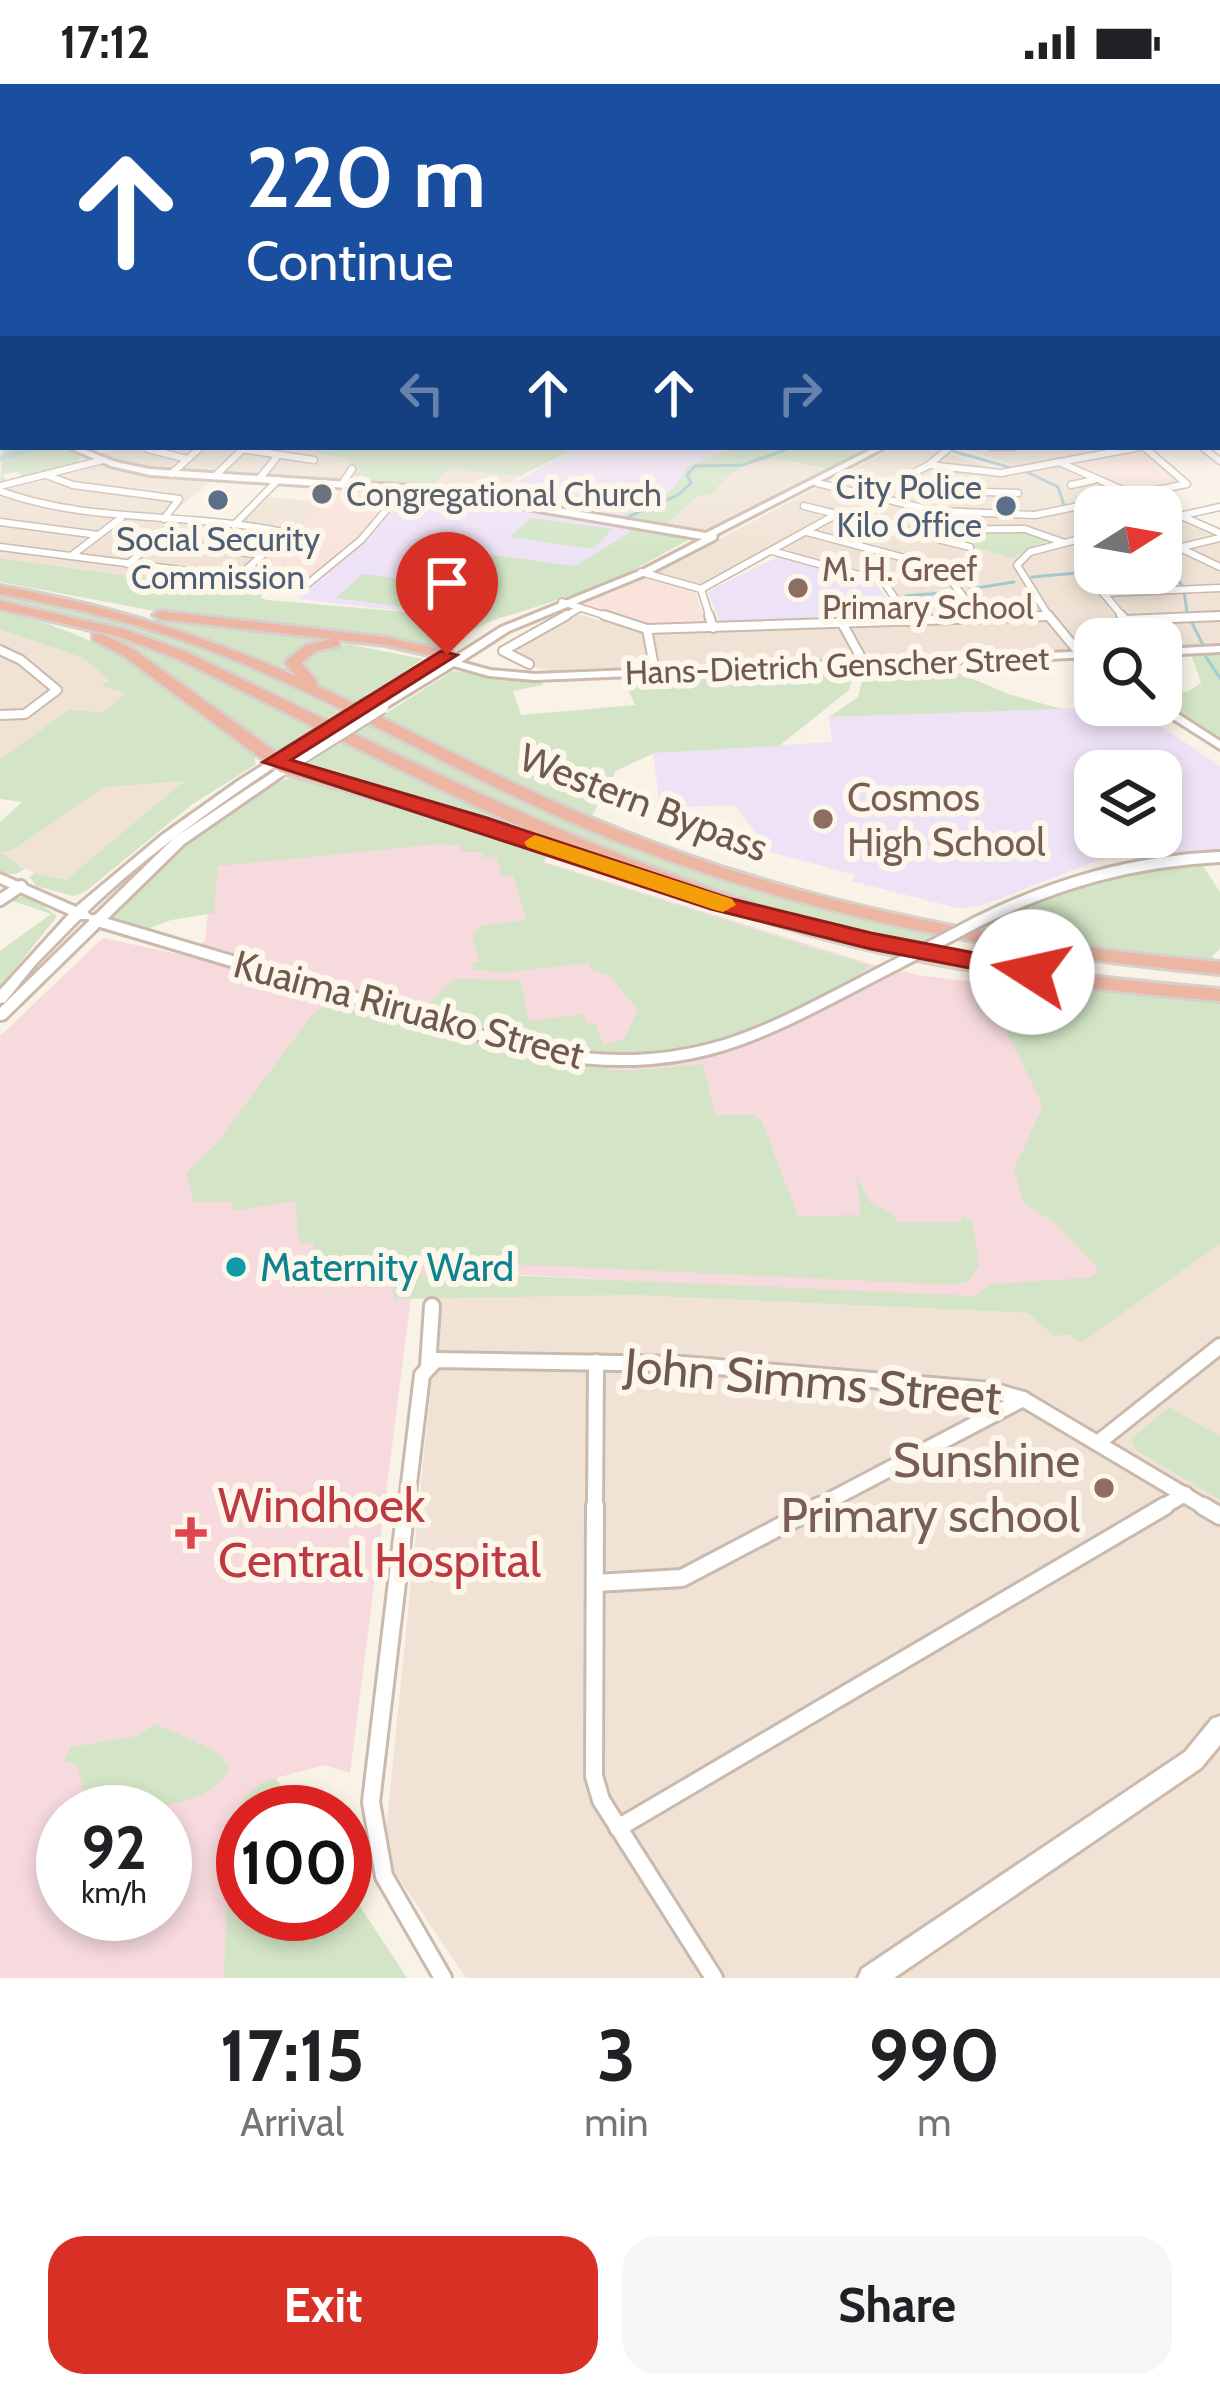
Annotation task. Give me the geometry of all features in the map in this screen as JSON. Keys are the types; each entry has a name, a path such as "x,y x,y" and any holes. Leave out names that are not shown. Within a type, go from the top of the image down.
{"highway":[{"path":"0,588 211,624 385,641 450,659"},
{"name":"Western Bypass","path":"0,588 178,633 371,708 612,833 752,883 879,916 1031,946 1220,968"},
{"path":"0,607 82,629 112,643 284,762 655,885 760,913"},
{"name":"Western Bypass","path":"0,607 121,633 181,656 619,862 760,913 974,963 1119,986 1220,995"},
{"path":"371,708 300,676 294,670 295,659 311,648 344,641 450,659"}],"street":[{"path":"78,450 103,460 171,473 405,488 709,536"},
{"path":"152,450 187,459"},
{"path":"171,473 197,450"},
{"path":"215,476 241,450"},
{"path":"253,450 315,463 302,482"},
{"path":"642,572 877,450"},
{"path":"870,496 929,465 946,450"},
{"path":"929,465 995,473 1125,450"},
{"path":"1146,450 1187,483 1175,486"},
{"path":"259,479 276,458"},
{"path":"0,488 103,460"},
{"path":"1059,462 1113,486"},
{"path":"342,484 352,469"},
{"path":"46,475 88,488 179,499 164,519"},
{"path":"1071,484 1097,479"},
{"path":"233,525 278,480"},
{"path":"901,480 953,491 1018,493"},
{"path":"818,483 935,511 1035,515 1074,508"},
{"path":"0,488 31,503 286,532 236,579"},
{"path":"0,547 298,586 312,583 362,540 405,488"},
{"path":"489,499 709,536"},
{"path":"804,506 970,547"},
{"path":"1182,516 1220,507"},
{"path":"642,572 700,589 837,514"},
{"path":"71,556 123,517"},
{"path":"1182,517 1220,536"},
{"path":"0,522 98,535"},
{"path":"908,532 954,526 1024,529 1062,542"},
{"path":"807,532 942,568 979,618"},
{"path":"681,533 693,539 686,548"},
{"path":"0,999 76,913 174,828 450,659 496,624 642,572 709,536"},
{"path":"1182,547 1220,536"},
{"path":"1074,539 1030,552 1017,565 1048,616 1074,641"},
{"path":"128,564 145,549 165,542 262,555"},
{"path":"1182,549 1220,567"},
{"path":"772,550 887,583 910,621"},
{"path":"1182,589 1220,588"},
{"path":"700,589 713,628"},
{"path":"1105,594 1123,618"},
{"path":"557,604 647,629 1048,616"},
{"path":"529,664 503,651 580,608"},
{"path":"1172,618 1220,616"},
{"path":"842,623 864,663"},
{"path":"647,629 655,672"},
{"path":"1182,651 1220,649"},
{"path":"0,650 21,660 57,690 25,714 1,718"},
{"name":"Hans-Dietrich Genscher Street","path":"450,659 513,676 1074,655"},
{"path":"1040,657 1074,660"},
{"path":"1182,721 1220,746"},
{"path":"0,1016 179,841 284,762"},
{"name":"Kuaima Riruako Street","path":"0,878 94,920 497,1041 599,1062 673,1061 711,1054 770,1033 1044,888 1103,868 1220,857"},
{"path":"0,900 21,886"},
{"path":"432,1306 371,1802 374,1849 384,1885 443,1978"},
{"path":"1099,1442 1220,1346"},
{"path":"1205,1357 1220,1365"},
{"name":"John Simms Street","path":"428,1366 447,1358 596,1362 966,1386 1023,1399 1220,1516"},
{"path":"596,1362 593,1776 601,1800 714,1978"},
{"path":"596,1583 682,1579 1023,1399"},
{"path":"618,1828 1185,1494"},
{"path":"871,1978 1193,1760 1220,1727"}],"shaded area":[{"path":"113,450 302,450 347,459 352,471 341,483 218,475 166,519 280,532 233,578 240,581 229,590 0,558 0,486 104,460 96,454"},
{"path":"573,450 728,450 686,467 682,480 665,497 620,516 494,494"},
{"path":"889,450 938,450 1010,474 1025,470 970,450 1126,450 1066,462 1120,486 1074,486 1074,594 1182,594 1182,514 1220,531 1220,644 1182,645 1182,618 1074,618 1074,650 550,670 523,666 505,656 575,613 639,632 915,623 890,582 769,549 700,586 652,574"},
{"path":"1145,450 1185,482 1170,486 1115,486 1063,463"},
{"path":"768,457 829,471 710,531 665,525 701,495 711,495 727,474"},
{"path":"447,468 520,476 489,499 432,490"},
{"path":"346,484 405,488 361,540 309,585 236,579 283,536 298,533"},
{"path":"404,494 624,526 631,531 575,566 455,550 459,584 429,614 298,599 367,540"},
{"path":"269,497 329,502 301,530 241,524"},
{"name":"M. H. Greef Primary School","path":"778,557 875,582 899,616 720,623 708,591"},
{"path":"647,576 694,590 706,623 652,626 574,603"},
{"path":"0,630 85,658 125,693 104,712 69,710 0,759"},
{"path":"1074,708 1074,726 1161,726 1220,766 1220,850 1182,853 1182,750 1074,750 1074,858 1123,858 1099,860 981,906 958,908 851,881 856,875 770,852 735,805 660,808 653,753 832,742 829,717"},
{"path":"185,780 66,881 34,873 0,853 16,848 105,787"},
{"name":"Windhoek Central Hospital","path":"401,817 871,964 918,975 1088,996 1112,1279 1021,1302 455,1271 453,1295 411,1298 350,1773 324,1765 276,1778 281,1785 216,1785 216,1941 372,1941 372,1925 407,1978 0,1978 0,1036 103,938 187,956 205,940 213,864"},
{"path":"1220,1244 1220,1978 466,1978 387,1861 385,1840 440,1296 631,1295 1029,1313 1054,1336 1070,1335 1081,1343"}],"green space":[{"path":"2,450 71,450 82,455 75,464 22,476 16,472 2,475 7,479 0,481"},
{"path":"302,450 572,450 520,476 447,469 432,490 342,484 352,469 347,459"},
{"path":"728,450 877,450 837,472 784,461 754,462 740,468 711,495 700,495 665,525 620,516 668,493 686,467"},
{"path":"531,518 613,529 593,549 509,537"},
{"path":"624,526 678,534 688,540 608,584 488,622 437,649 166,613 0,582 0,558 228,590 238,582 270,587 260,597 267,600 429,614 458,584 438,564 455,550 575,566 630,532"},
{"path":"1028,530 1051,539 1011,558 931,534"},
{"path":"363,574 434,583 410,608 336,598"},
{"path":"0,593 162,632 235,660 339,712 324,720 166,649 0,602"},
{"path":"0,611 75,634 136,666 255,753 255,765 191,805 85,892 73,896 36,886 30,877 34,873 66,880 184,781 105,787 16,848 1,853 25,869 0,874 0,822 22,802 0,799 0,759 69,710 104,712 125,693 102,686 109,680 84,658 0,630"},
{"path":"152,620 330,639 287,665 271,669"},
{"path":"87,630 193,664 318,728 274,753 112,641"},
{"path":"347,644 423,659 357,704 314,682 299,661 308,652"},
{"path":"1220,653 1220,739 1182,714 1182,692 1201,683 1191,654"},
{"path":"938,664 1008,694 1062,709 829,717 858,697 865,668"},
{"path":"846,667 852,678 849,690 779,746 654,753 616,771 591,817 380,717 453,671 541,681 543,685 513,691 521,715 635,705 623,679"},
{"path":"367,724 646,853 811,906 937,936 914,947 687,885 541,824 353,733"},
{"path":"342,739 600,860 299,764"},
{"path":"297,777 550,852 543,863 870,966 791,1015 735,1040 675,1056 617,1060 534,1048 427,1019 424,1009 452,981 464,978 520,979 529,1021 583,1014 588,1023 596,1024 603,1045 624,1039 638,1010 609,975 591,970 589,963 500,973 474,969 470,964 479,961 472,936 480,926 526,920 513,875 501,876 497,856 484,858 481,852 440,844 218,866 214,913 171,920 142,931 111,919 225,815 251,796"},
{"path":"1201,863 1220,892 1220,948 1212,957 1219,963 1087,949 980,930 1034,900 1086,882"},
{"path":"28,895 57,916 0,988 0,951 51,914 10,900"},
{"path":"979,974 1220,1003 1220,1244 1081,1343 1070,1335 1054,1336 1028,1313 631,1295 395,1299 391,1288 398,1277 437,1272 975,1296 992,1284 1096,1274 1097,1267 1054,1222 1023,1203 1014,1169 1043,1106"},
{"path":"346,1001 381,1017 560,1064 629,1071 703,1064 715,1115 755,1115 762,1122 798,1216 861,1215 856,1175 870,1202 894,1214 897,1223 961,1222 962,1216 972,1220 979,1266 969,1281 957,1285 444,1261 316,1276 313,1243 299,1244 295,1201 234,1211 232,1202 194,1202 186,1173 216,1144 311,1016 327,1004"},
{"path":"1169,1407 1220,1436 1220,1500 1136,1450 1131,1439"},
{"path":"156,1724 218,1752 229,1768 220,1782 192,1798 192,1785 82,1785 78,1766 64,1761 71,1747 137,1736"},
{"path":"372,1925 407,1978 224,1978 225,1941 372,1941"}],"waterway":[{"path":"0,458 34,450"},
{"path":"630,516 678,495 691,483 687,475 695,466 743,465 785,450"},
{"path":"952,451 1012,468"},
{"path":"1025,471 1058,487 1064,505"},
{"path":"1032,577 1074,573"},
{"path":"970,589 1014,582"},
{"path":"906,596 952,592"},
{"path":"1184,592 1187,612"},
{"path":"1191,621 1203,645"},
{"path":"1206,657 1220,678"}],"slow traffic":[{"path":"535,842 723,905"}],"place":[{"name":"Congregational Church","path":"322,494"},
{"name":"Social Security Commission","path":"218,500"},
{"name":"City Police Kilo Office","path":"1006,506"},
{"name":"M. H. Greef Primary School","path":"798,588"},
{"name":"Cosmos High School","path":"823,819"},
{"name":"Maternity Ward","path":"236,1267"},
{"name":"Sunshine Primary school","path":"1104,1488"},
{"name":"Windhoek Central Hospital","path":"191,1533"}],"route":[{"path":"447,655 274,762 479,823 719,904 871,941 1032,972"}]}
